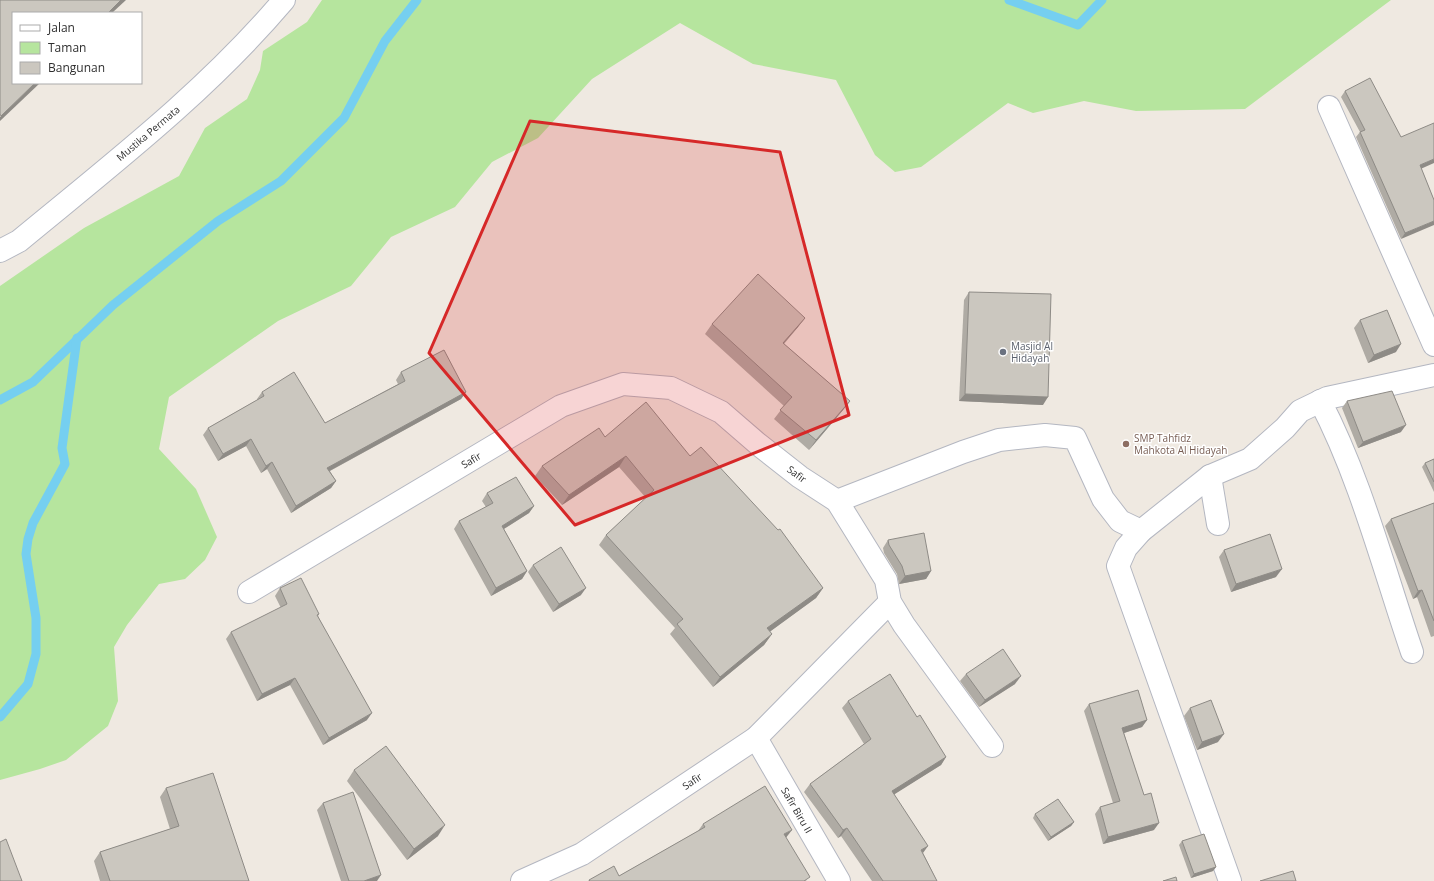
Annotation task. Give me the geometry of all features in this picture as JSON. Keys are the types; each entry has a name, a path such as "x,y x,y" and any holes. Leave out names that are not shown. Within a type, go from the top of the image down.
{"street":[{"name":"Mustika Permata","path":"0,251 19,241 180,107 255,33 284,0"},
{"path":"1329,107 1434,345"},
{"path":"1230,881 1118,566 1126,548 1141,531 1210,476 1250,459 1285,428 1300,411 1320,401 1434,375"},
{"name":"Safir","path":"249,592 561,406 623,384 671,388 721,412 758,444 800,477 837,501 886,580 890,602 756,738 582,854 522,881"},
{"path":"1320,401 1331,422 1363,506 1412,652"},
{"path":"837,501 963,452 1000,440 1045,435 1060,436 1075,438 1103,499 1120,521 1141,531"},
{"path":"1210,476 1218,524"},
{"path":"890,602 904,625 992,746"},
{"name":"Safir Biru II","path":"756,738 839,881"}],"highlighted area":[{"path":"530,121 780,152 849,415 575,525 429,353"}],"green space":[{"path":"322,0 1391,0 1245,109 1136,111 1084,101 1033,113 1008,103 921,167 895,172 875,155 836,80 753,64 680,23 592,79 538,138 492,162 455,207 391,237 351,286 278,321 169,397 159,449 196,489 217,537 205,560 185,579 159,584 127,625 114,647 118,701 108,726 66,760 0,780 0,286 84,228 179,176 205,128 247,99 260,70 263,51 307,22"}],"building":[{"path":"0,0 121,0 109,12 12,12 12,84 34,84 1,116"},
{"path":"1370,78 1401,137 1434,123 1434,159 1420,165 1434,200 1434,221 1405,233 1360,132 1365,130 1345,91"},
{"path":"758,274 805,318 783,343 850,401 816,440 780,410 792,397 712,324"},
{"name":"Masjid Al Hidayah","path":"969,292 1051,294 1048,397 965,394"},
{"path":"1387,310 1401,344 1374,355 1360,320"},
{"path":"444,350 466,392 327,468 336,481 296,506 272,462 266,466 251,439 223,454 208,428 264,396 262,392 294,372 325,423 405,381 401,372"},
{"path":"1392,391 1406,425 1363,442 1347,401"},
{"path":"646,402 690,456 701,447 778,530 780,529 823,588 767,628 772,634 720,677 677,624 683,619 606,535 654,490 626,456 569,495 542,466 599,428 605,437"},
{"path":"1434,459 1434,482 1425,463"},
{"path":"516,477 534,506 502,526 527,571 496,588 459,521 493,503 487,493"},
{"path":"1434,503 1434,621 1422,590 1418,591 1391,519"},
{"path":"924,533 931,571 905,576 902,566 889,545 888,540"},
{"path":"1270,534 1282,569 1236,584 1224,550"},
{"path":"561,547 586,588 559,604 533,565"},
{"path":"301,578 319,614 317,615 372,713 329,738 295,678 262,694 231,632 287,604 280,588"},
{"path":"1003,649 1021,676 985,700 966,674"},
{"path":"890,674 917,717 920,715 946,757 892,791 928,846 921,850 937,881 883,881 847,828 843,830 810,784 871,739 848,701"},
{"path":"1138,690 1147,720 1122,728 1144,795 1151,793 1159,823 1108,837 1100,807 1120,801 1089,704"},
{"path":"1211,700 1224,734 1202,742 1190,708"},
{"path":"386,746 445,825 414,849 354,770"},
{"path":"213,773 249,881 110,881 100,852 179,826 166,788"},
{"path":"765,786 792,830 784,834 810,877 804,881 589,880 614,866 619,876 705,827 703,824"},
{"path":"353,792 381,875 364,881 349,881 323,803"},
{"path":"1058,799 1074,822 1051,837 1035,814"},
{"path":"1204,834 1216,867 1194,874 1182,841"},
{"path":"6,839 22,881 0,881 0,842"},
{"path":"1293,871 1296,881 1260,881"},
{"path":"1176,877 1177,881 1163,881"}],"waterway":[{"path":"0,400 33,382 113,305 218,221 281,181 344,118 385,41 417,0"},
{"path":"1009,0 1078,25 1102,0"},
{"path":"0,717 28,684 36,654 36,618 26,554 28,539 33,523 65,464 62,448 77,338"}],"place":[{"name":"Masjid Al Hidayah","path":"1003,352"},
{"name":"SMP Tahfidz Mahkota Al Hidayah","path":"1126,444"}]}
